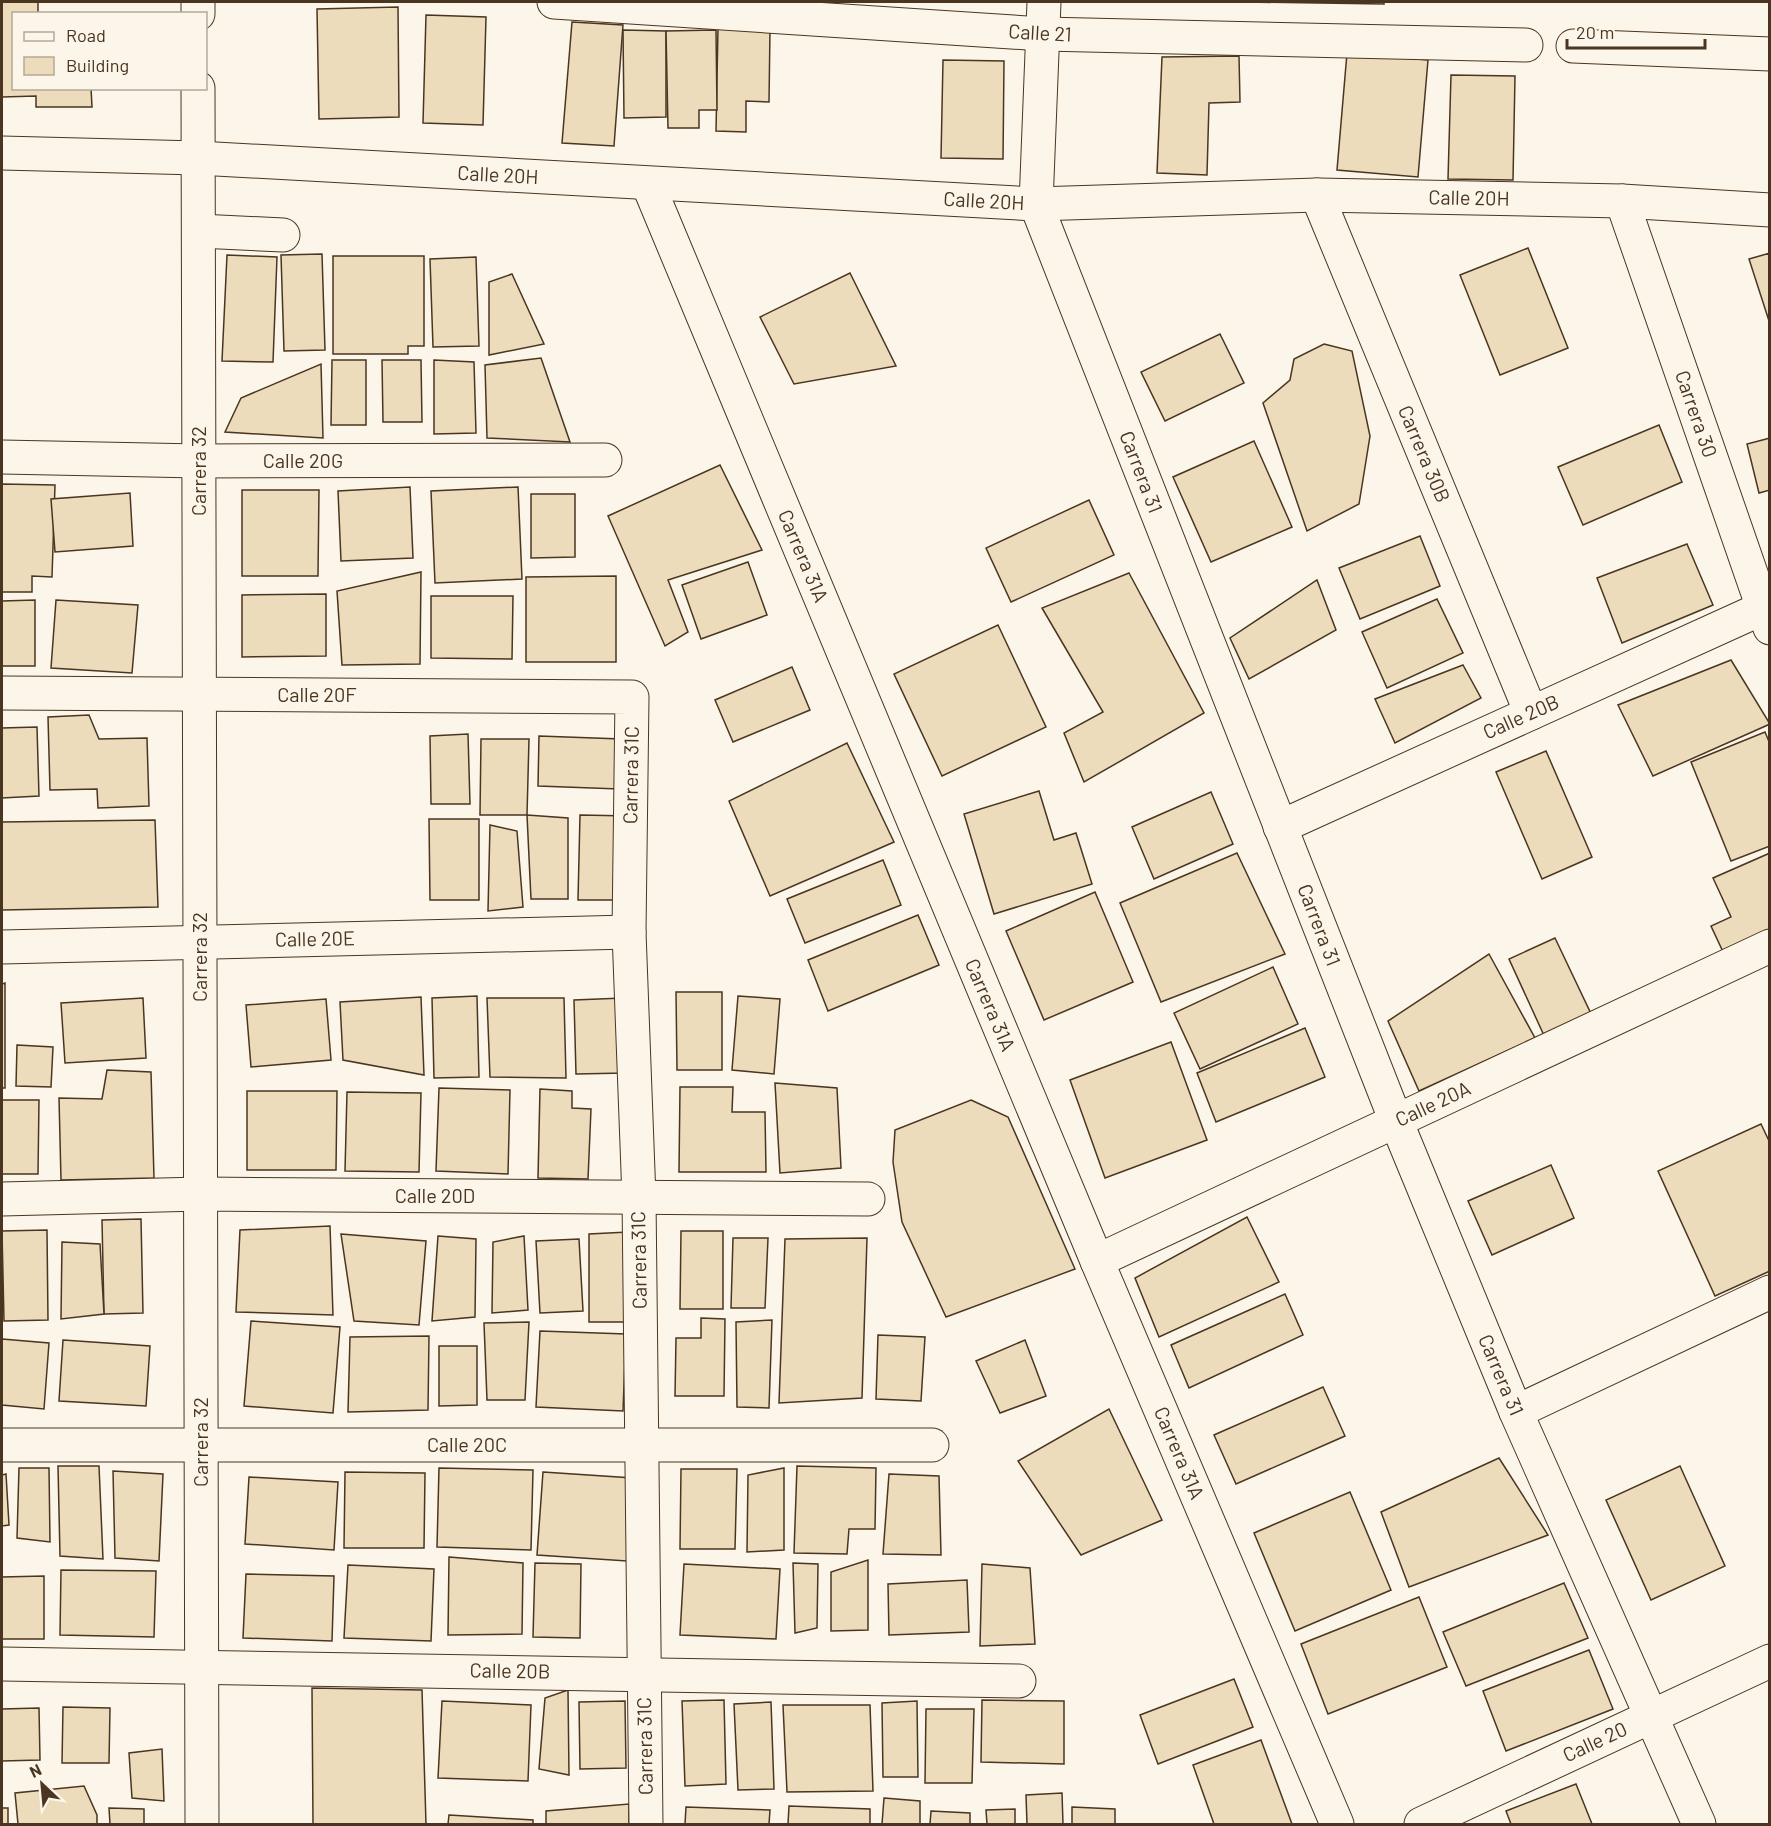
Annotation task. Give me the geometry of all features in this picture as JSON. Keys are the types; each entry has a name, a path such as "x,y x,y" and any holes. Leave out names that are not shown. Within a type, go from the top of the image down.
{"street":[{"name":"Calle 21","path":"554,2 1043,34 1526,45"},
{"name":"Carrera 31","path":"1044,2 1036,204 1396,1121 1516,1412 1699,1824"},
{"path":"1573,46 1770,54"},
{"name":"Carrera 32","path":"198,90 202,1824"},
{"name":"Calle 20H","path":"2,153 198,158 1036,204 1317,195 1622,201 1770,210"},
{"name":"Carrera 31A","path":"648,184 1097,1261 1337,1824"},
{"name":"Carrera 30B","path":"1317,195 1531,713"},
{"name":"Carrera 30","path":"1622,201 1766,618"},
{"path":"199,231 283,235"},
{"name":"Calle 20G","path":"2,457 199,461 605,460"},
{"name":"Calle 20B","path":"1280,827 1531,713 1766,618"},
{"name":"Calle 20F","path":"2,693 632,697"},
{"name":"Carrera 31C","path":"632,697 629,932 639,1198 646,1824"},
{"name":"Calle 20E","path":"2,947 629,932"},
{"name":"Calle 20A","path":"1097,1261 1770,946"},
{"name":"Calle 20D","path":"2,1199 201,1194 868,1199"},
{"path":"1516,1412 1770,1292"},
{"name":"Calle 20C","path":"2,1445 932,1445"},
{"name":"Calle 20","path":"1421,1824 1770,1661"},
{"name":"Calle 20B","path":"2,1664 202,1665 1019,1681"}],"building":[{"path":"2,2 38,2 38,12 12,12 12,90 91,90 92,107 36,107 36,96 2,97"},
{"path":"1246,2 1384,2 1384,4"},
{"path":"398,7 399,117 319,119 317,9"},
{"path":"426,15 486,17 483,125 423,123"},
{"path":"572,22 623,25 614,146 562,143"},
{"path":"718,28 770,29 769,102 746,101 746,132 716,131"},
{"path":"623,30 666,31 666,117 624,118"},
{"path":"716,30 717,110 699,110 699,128 668,128 666,31"},
{"path":"1347,53 1428,60 1418,177 1337,170"},
{"path":"1239,56 1240,102 1209,103 1207,175 1157,173 1162,57"},
{"path":"943,60 1004,61 1003,159 941,158"},
{"path":"1451,75 1515,76 1513,180 1448,179"},
{"path":"1528,248 1568,348 1500,375 1460,275"},
{"path":"1770,253 1770,324 1749,259"},
{"path":"322,254 325,350 284,351 281,255"},
{"path":"227,255 277,257 273,362 222,361"},
{"path":"333,256 424,256 424,346 408,346 408,354 333,354"},
{"path":"476,257 479,346 433,347 430,259"},
{"path":"850,273 896,366 794,384 760,317"},
{"path":"512,274 544,344 489,355 489,282"},
{"path":"1220,334 1244,383 1165,421 1141,372"},
{"path":"1324,344 1352,351 1370,436 1359,504 1307,531 1263,403 1290,380 1294,359"},
{"path":"541,358 570,442 487,438 485,365"},
{"path":"332,360 366,360 366,425 331,425"},
{"path":"382,360 421,360 422,422 383,422"},
{"path":"434,360 474,362 476,433 434,434"},
{"path":"321,364 323,438 225,432 241,398"},
{"path":"1659,425 1682,482 1583,525 1558,467"},
{"path":"1770,438 1770,490 1759,493 1747,444"},
{"path":"1254,441 1292,527 1211,562 1173,477"},
{"path":"720,465 762,550 668,580 688,632 665,646 608,516"},
{"path":"2,484 55,485 52,577 32,576 32,592 2,592"},
{"path":"410,487 413,558 341,561 338,491"},
{"path":"518,487 522,579 435,583 431,491"},
{"path":"242,490 319,490 318,576 242,576"},
{"path":"130,493 133,546 55,552 51,499"},
{"path":"531,494 575,494 575,557 531,558"},
{"path":"1089,500 1114,555 1011,602 986,548"},
{"path":"1420,536 1440,586 1360,619 1339,568"},
{"path":"1687,544 1713,605 1622,643 1597,578"},
{"path":"748,562 767,615 701,639 682,585"},
{"path":"421,572 420,664 342,665 337,591"},
{"path":"1129,573 1204,713 1084,782 1064,733 1103,712 1042,608"},
{"path":"616,576 616,662 526,662 526,577"},
{"path":"1317,580 1336,630 1249,679 1230,638"},
{"path":"326,594 326,656 242,657 242,595"},
{"path":"431,596 513,596 512,659 431,658"},
{"path":"1437,599 1463,653 1387,688 1362,632"},
{"path":"35,600 35,666 2,666 2,601"},
{"path":"56,600 138,605 132,673 51,668"},
{"path":"998,625 1046,727 942,776 894,674"},
{"path":"1731,660 1770,724 1653,776 1618,705"},
{"path":"1463,665 1481,698 1395,743 1375,699"},
{"path":"792,667 810,710 733,742 715,700"},
{"path":"89,715 99,739 147,738 149,806 98,808 97,789 50,790 48,717"},
{"path":"37,727 39,796 2,798 2,728"},
{"path":"1765,732 1770,744 1770,846 1731,861 1691,762"},
{"path":"468,734 470,804 431,804 430,736"},
{"path":"539,736 621,739 619,789 538,786"},
{"path":"481,739 529,739 527,815 480,815"},
{"path":"847,743 894,842 770,896 729,801"},
{"path":"1546,751 1592,857 1542,879 1496,772"},
{"path":"1039,791 1054,840 1076,833 1092,884 994,914 964,814"},
{"path":"1211,792 1233,844 1154,879 1132,827"},
{"path":"527,815 568,818 568,899 531,899"},
{"path":"580,815 629,816 627,900 578,900"},
{"path":"429,819 479,819 479,900 430,900"},
{"path":"155,820 158,907 2,910 2,822"},
{"path":"490,825 517,831 523,907 488,911"},
{"path":"1237,853 1285,954 1161,1002 1120,903"},
{"path":"1770,853 1770,935 1725,956 1711,926 1731,917 1713,878"},
{"path":"883,860 901,905 805,943 787,899"},
{"path":"1095,892 1133,982 1044,1020 1006,931"},
{"path":"918,915 939,965 828,1011 808,960"},
{"path":"1555,938 1594,1020 1547,1042 1509,959"},
{"path":"1489,954 1535,1038 1419,1091 1388,1021"},
{"path":"1273,967 1298,1024 1200,1069 1174,1013"},
{"path":"5,983 5,1088 2,1088 2,984"},
{"path":"676,992 722,992 722,1070 677,1070"},
{"path":"477,996 479,1077 434,1078 432,998"},
{"path":"738,996 780,999 774,1074 732,1070"},
{"path":"421,997 424,1075 343,1060 340,1002"},
{"path":"143,998 146,1058 65,1063 61,1003"},
{"path":"487,998 564,998 566,1078 490,1077"},
{"path":"623,998 625,1073 576,1074 574,1000"},
{"path":"326,999 331,1060 251,1067 246,1005"},
{"path":"1305,1028 1325,1077 1216,1122 1197,1073"},
{"path":"1171,1042 1207,1140 1105,1178 1070,1080"},
{"path":"17,1045 53,1047 51,1087 16,1086"},
{"path":"107,1070 151,1072 154,1178 61,1180 59,1098 102,1099"},
{"path":"775,1083 837,1088 841,1168 780,1173"},
{"path":"680,1087 733,1087 732,1112 765,1112 766,1172 679,1172"},
{"path":"439,1088 510,1090 508,1174 436,1171"},
{"path":"540,1089 572,1091 572,1108 591,1109 588,1179 538,1178"},
{"path":"247,1091 337,1091 336,1170 247,1170"},
{"path":"347,1092 421,1093 419,1172 345,1171"},
{"path":"2,1100 39,1100 38,1174 2,1174"},
{"path":"971,1100 1008,1117 1075,1269 946,1317 902,1222 893,1162 895,1130"},
{"path":"1761,1124 1770,1143 1770,1271 1715,1296 1658,1171"},
{"path":"1551,1165 1574,1218 1492,1255 1468,1201"},
{"path":"1247,1217 1279,1282 1159,1337 1135,1278"},
{"path":"141,1219 143,1313 104,1314 102,1220"},
{"path":"330,1226 333,1315 236,1312 240,1230"},
{"path":"47,1230 48,1320 4,1321 2,1231"},
{"path":"681,1231 723,1231 723,1309 680,1309"},
{"path":"628,1232 632,1322 589,1322 589,1234"},
{"path":"341,1234 426,1241 419,1325 354,1321"},
{"path":"438,1236 476,1239 475,1317 432,1321"},
{"path":"524,1236 528,1310 492,1313 493,1242"},
{"path":"733,1238 768,1238 765,1308 731,1308"},
{"path":"867,1238 862,1398 779,1403 785,1239"},
{"path":"579,1239 583,1311 540,1313 536,1241"},
{"path":"62,1242 100,1244 104,1314 61,1319"},
{"path":"1285,1294 1303,1335 1189,1388 1171,1345"},
{"path":"701,1318 725,1319 724,1396 675,1396 676,1338 701,1338"},
{"path":"772,1320 769,1408 737,1407 736,1322"},
{"path":"251,1321 340,1327 333,1413 244,1406"},
{"path":"529,1322 525,1400 487,1400 484,1323"},
{"path":"540,1331 626,1334 623,1411 536,1407"},
{"path":"878,1335 925,1337 921,1401 876,1399"},
{"path":"429,1336 428,1410 348,1412 350,1337"},
{"path":"2,1339 49,1343 44,1409 2,1405"},
{"path":"63,1340 150,1346 146,1406 59,1401"},
{"path":"1025,1340 1046,1396 1000,1413 976,1361"},
{"path":"439,1346 477,1346 477,1405 439,1406"},
{"path":"1323,1387 1345,1436 1236,1484 1214,1435"},
{"path":"1109,1409 1162,1520 1081,1555 1018,1461"},
{"path":"1499,1458 1548,1535 1409,1587 1381,1512"},
{"path":"58,1466 99,1466 103,1559 60,1556"},
{"path":"797,1466 876,1468 875,1529 849,1529 847,1554 794,1553"},
{"path":"1680,1466 1725,1566 1651,1600 1606,1500"},
{"path":"19,1468 49,1468 50,1542 17,1538"},
{"path":"439,1468 533,1470 531,1550 437,1547"},
{"path":"784,1468 784,1550 747,1552 748,1475"},
{"path":"681,1469 737,1469 735,1549 680,1549"},
{"path":"113,1471 163,1474 159,1561 115,1558"},
{"path":"345,1472 425,1473 424,1548 344,1548"},
{"path":"543,1472 633,1478 627,1561 537,1555"},
{"path":"6,1474 9,1525 2,1526 2,1475"},
{"path":"889,1474 939,1476 941,1555 883,1554"},
{"path":"249,1477 338,1482 334,1550 245,1544"},
{"path":"1350,1492 1391,1590 1295,1631 1254,1533"},
{"path":"449,1557 523,1563 522,1634 448,1635"},
{"path":"868,1560 868,1630 831,1631 831,1572"},
{"path":"535,1563 581,1564 580,1638 533,1637"},
{"path":"793,1563 818,1564 817,1628 795,1633"},
{"path":"684,1564 780,1569 776,1639 680,1635"},
{"path":"982,1564 1030,1568 1035,1644 980,1646"},
{"path":"348,1565 434,1569 431,1641 344,1638"},
{"path":"61,1570 156,1571 154,1637 60,1635"},
{"path":"246,1574 334,1576 332,1641 243,1638"},
{"path":"44,1576 44,1639 2,1639 2,1577"},
{"path":"967,1580 969,1632 889,1635 888,1584"},
{"path":"1564,1583 1588,1638 1466,1686 1443,1632"},
{"path":"1419,1597 1447,1667 1328,1714 1301,1644"},
{"path":"1589,1650 1613,1709 1506,1751 1483,1691"},
{"path":"1234,1679 1253,1727 1158,1764 1140,1715"},
{"path":"312,1688 422,1690 426,1824 313,1824"},
{"path":"568,1690 569,1775 539,1769 545,1698"},
{"path":"724,1700 726,1784 685,1786 682,1701"},
{"path":"982,1700 1064,1701 1064,1764 981,1762"},
{"path":"442,1701 531,1705 528,1781 438,1778"},
{"path":"625,1701 626,1768 580,1769 579,1702"},
{"path":"917,1701 918,1777 883,1777 882,1703"},
{"path":"771,1702 774,1789 738,1790 734,1704"},
{"path":"783,1705 870,1705 873,1791 787,1792"},
{"path":"63,1707 110,1708 109,1763 62,1763"},
{"path":"39,1708 40,1760 2,1761 2,1709"},
{"path":"926,1709 974,1709 972,1783 925,1783"},
{"path":"1261,1740 1292,1824 1214,1824 1193,1765"},
{"path":"162,1749 164,1801 132,1798 129,1753"},
{"path":"1576,1784 1592,1824 1511,1824 1506,1811"},
{"path":"84,1786 97,1815 97,1824 18,1824 15,1793"},
{"path":"1062,1793 1063,1824 1027,1824 1026,1795"},
{"path":"884,1798 920,1801 920,1824 882,1824"},
{"path":"629,1804 629,1824 546,1824 546,1811"},
{"path":"789,1806 870,1809 870,1824 788,1824"},
{"path":"686,1807 770,1810 769,1824 685,1824"},
{"path":"1072,1807 1115,1809 1115,1824 1072,1824"},
{"path":"2,1808 8,1808 8,1824 2,1824"},
{"path":"109,1808 144,1809 144,1824 110,1824"},
{"path":"1015,1809 1015,1824 987,1824 986,1810"},
{"path":"931,1811 970,1813 970,1824 930,1824"},
{"path":"449,1815 533,1820 533,1824 448,1824"}]}
